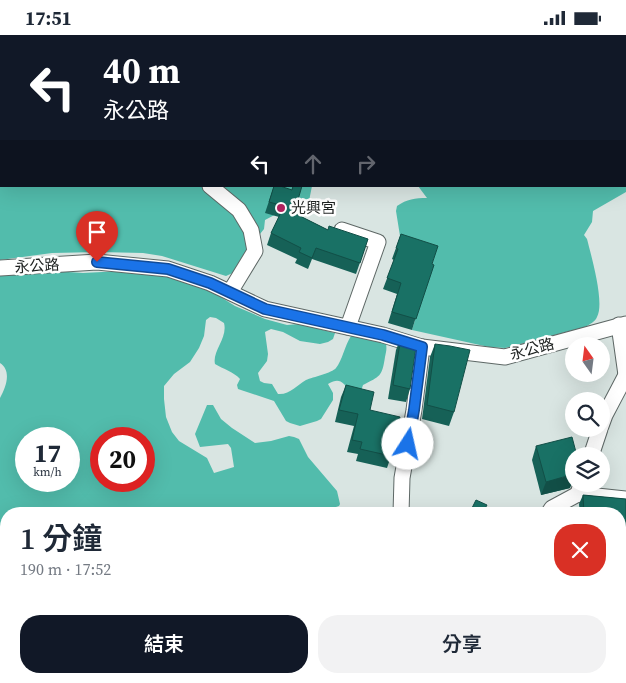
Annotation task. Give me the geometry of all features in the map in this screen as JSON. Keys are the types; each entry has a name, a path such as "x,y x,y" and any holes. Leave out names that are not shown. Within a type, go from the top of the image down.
{"lane":[{"path":"210,187 239,210 251,230 255,251 230,292"},
{"path":"342,230 378,242 348,327"},
{"name":"永公路","path":"0,268 97,262 168,269 210,283 265,309 383,335 422,347 505,357 623,325"},
{"path":"610,405 626,375 623,325"},
{"path":"401,507 402,478 414,410 422,347"},
{"path":"553,507 575,492"},
{"path":"593,492 626,499"}],"green space":[{"path":"0,187 312,187 305,214 301,215 284,210 265,220 264,229 248,249 237,271 226,276 162,256 143,253 52,253 0,260"},
{"path":"419,187 626,187 626,192 593,211 592,222 584,235 587,239 598,290 599,310 596,319 585,327 505,348 489,347 412,330 434,258 397,245 400,236 396,211 397,206 404,202 427,198"},
{"path":"54,271 83,273 122,271 193,282 235,306 265,319 287,325 299,324 335,333 333,339 320,344 300,341 283,332 271,329 265,332 267,361 258,373 260,381 272,384 278,394 286,393 306,380 334,370 351,336 380,341 386,344 384,364 381,372 377,377 363,385 360,394 339,381 328,384 333,393 333,400 321,419 300,426 286,421 274,401 238,389 237,385 240,379 232,372 215,364 216,354 225,329 224,323 216,318 210,317 206,320 204,336 199,348 190,362 174,374 164,386 166,417 172,432 179,441 207,458 214,473 234,467 231,448 228,444 200,447 195,434 207,405 213,405 221,419 255,443 289,436 299,439 308,457 337,491 340,504 336,507 0,507 0,398 7,379 4,366 0,363 0,276"}],"building":[{"path":"274,187 283,187 292,190 293,187 302,187 294,213 328,230 329,226 368,239 360,263 316,248 312,258 299,252 301,248 271,233 284,206 269,202"},
{"path":"401,234 438,246 432,264 434,265 416,319 392,312 401,283 387,278 398,249 396,248"},
{"path":"401,337 417,340 410,389 393,385"},
{"path":"435,344 470,350 454,412 427,405"},
{"path":"346,385 374,392 370,410 400,417 391,456 360,449 362,442 352,440 358,414 339,410"},
{"path":"572,437 575,447 565,447 565,477 546,482 536,446"},
{"path":"583,495 626,499 626,507 584,507"},
{"path":"476,500 487,505 486,507 472,507"}],"place":[{"name":"光興宮","path":"281,208"}],"route":[{"path":"97,262 168,269 210,283 265,309 383,335 422,347 408,444"}]}
